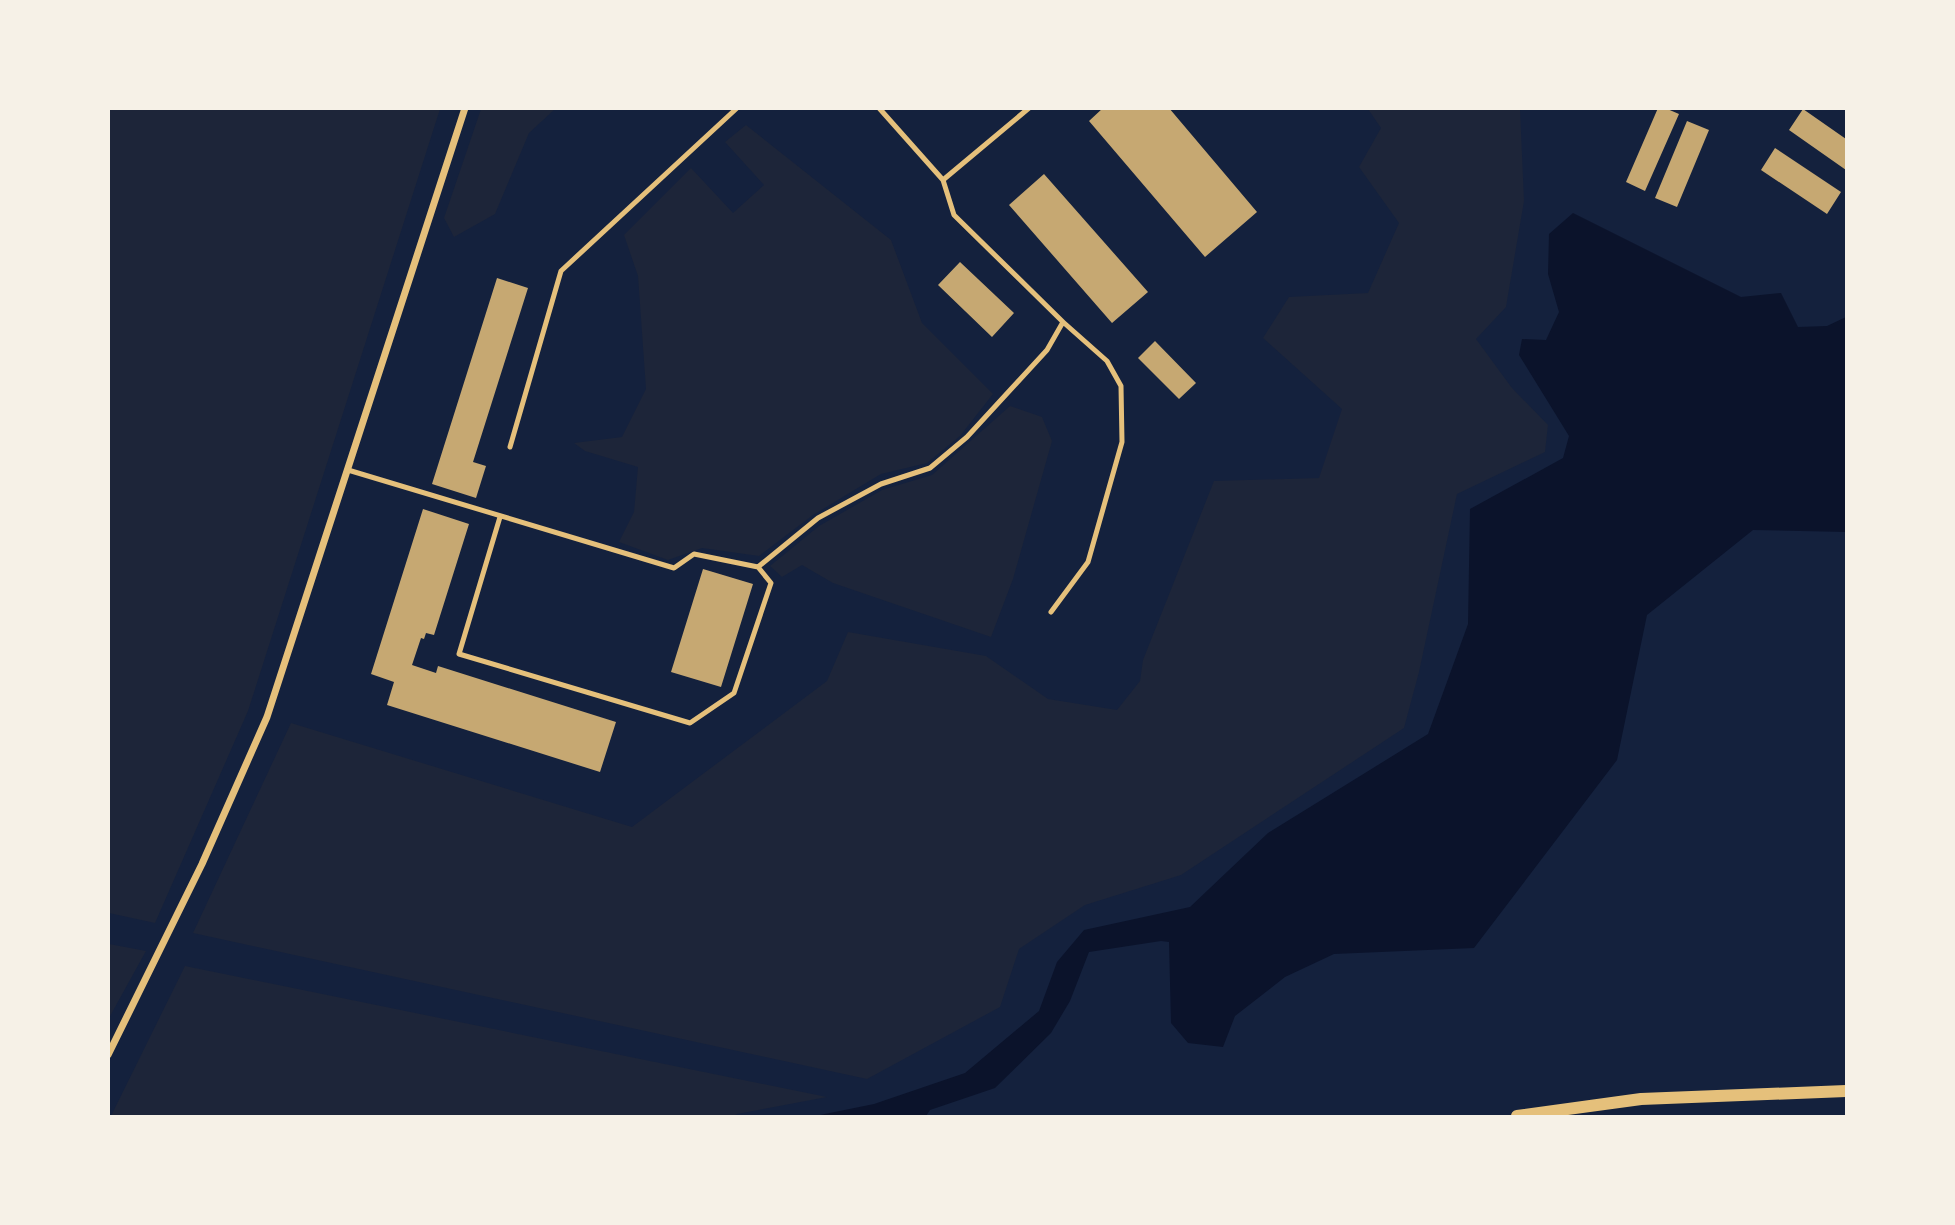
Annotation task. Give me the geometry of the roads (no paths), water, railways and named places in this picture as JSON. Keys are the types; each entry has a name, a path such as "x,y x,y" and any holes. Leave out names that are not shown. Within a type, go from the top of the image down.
{"street":[{"path":"108,1055 202,864 267,717 464,108"},
{"path":"1517,1116 1641,1099 1846,1091"}],"lane":[{"path":"510,447 561,271 737,108"},
{"path":"879,108 943,180 954,215 1063,322 1107,361 1121,386 1122,442 1088,562 1051,612"},
{"path":"943,180 1029,108"},
{"path":"758,567 818,518 881,484 930,468 967,437 1047,350 1063,322"},
{"path":"348,470 674,568 694,554 758,567 771,583 734,693 690,723 459,654 500,517"}]}
